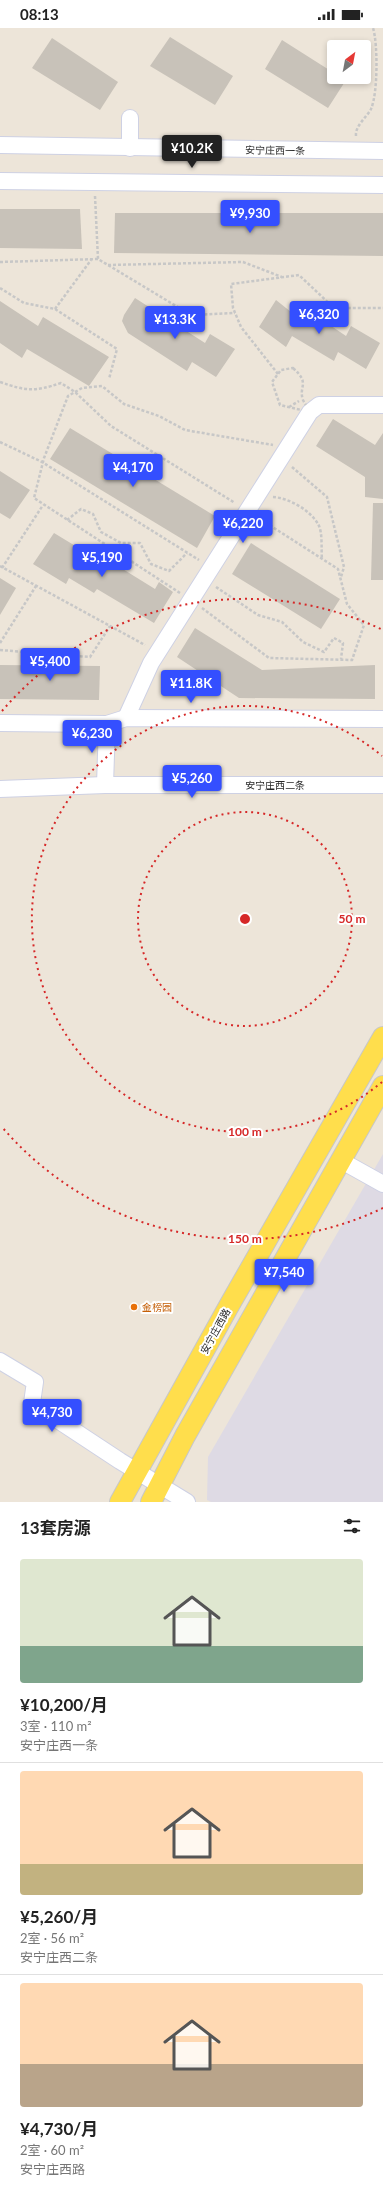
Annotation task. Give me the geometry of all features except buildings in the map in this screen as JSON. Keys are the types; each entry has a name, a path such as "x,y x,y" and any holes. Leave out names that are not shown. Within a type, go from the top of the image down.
{"main road":[{"name":"安宁庄西路","path":"120,1502 230,1304 383,1036"},
{"path":"151,1502 185,1436 383,1086"}],"street":[{"path":"130,118 130,148"},
{"name":"安宁庄西一条","path":"0,145 383,151"},
{"path":"0,181 383,185"},
{"path":"126,718 158,652 284,452 306,406 383,405"},
{"path":"0,723 107,724 126,718 383,719"},
{"path":"105,785 107,724"},
{"name":"安宁庄西二条","path":"0,789 105,785 383,785"},
{"path":"340,1160 383,1184"},
{"path":"0,1360 35,1382 32,1403 137,1472 187,1502"}],"path":[{"path":"356,141 358,127 365,119 374,100 376,81 372,28"},
{"path":"95,182 98,259"},
{"path":"0,262 98,259 191,315 235,313"},
{"path":"55,309 91,260"},
{"path":"107,265 243,262 283,278"},
{"path":"278,374 241,326 235,313 231,284 299,275 334,308 383,308"},
{"path":"0,288 24,304 55,309 117,349 108,379"},
{"path":"293,368 300,374 304,386 306,406 289,407 280,405 272,382 281,370 293,368"},
{"path":"0,382 17,388 40,390 61,383 75,392 111,426 338,569 340,579 347,604 364,626 352,660 269,658 190,599 34,498 42,462 68,396 75,392 82,388 102,386 124,404 159,416 185,430 228,436 284,452 327,497 344,567 340,579"},
{"path":"289,407 306,406"},
{"path":"0,442 42,462 187,553 207,574 258,615 282,622 303,642 324,652 334,638 343,643 341,659"},
{"path":"257,495 281,498 299,506 318,524 322,559"},
{"path":"43,505 1,567 158,652"},
{"path":"67,520 81,509 94,514 101,532 121,543 140,543 151,564 170,570 187,553"},
{"path":"0,643 36,586"},
{"path":"0,650 90,657 110,626"}],"shaded area":[{"path":"383,1154 383,1502 211,1502 207,1500 208,1457"}],"place":[{"name":"金榜园","path":"134,1307"}]}
